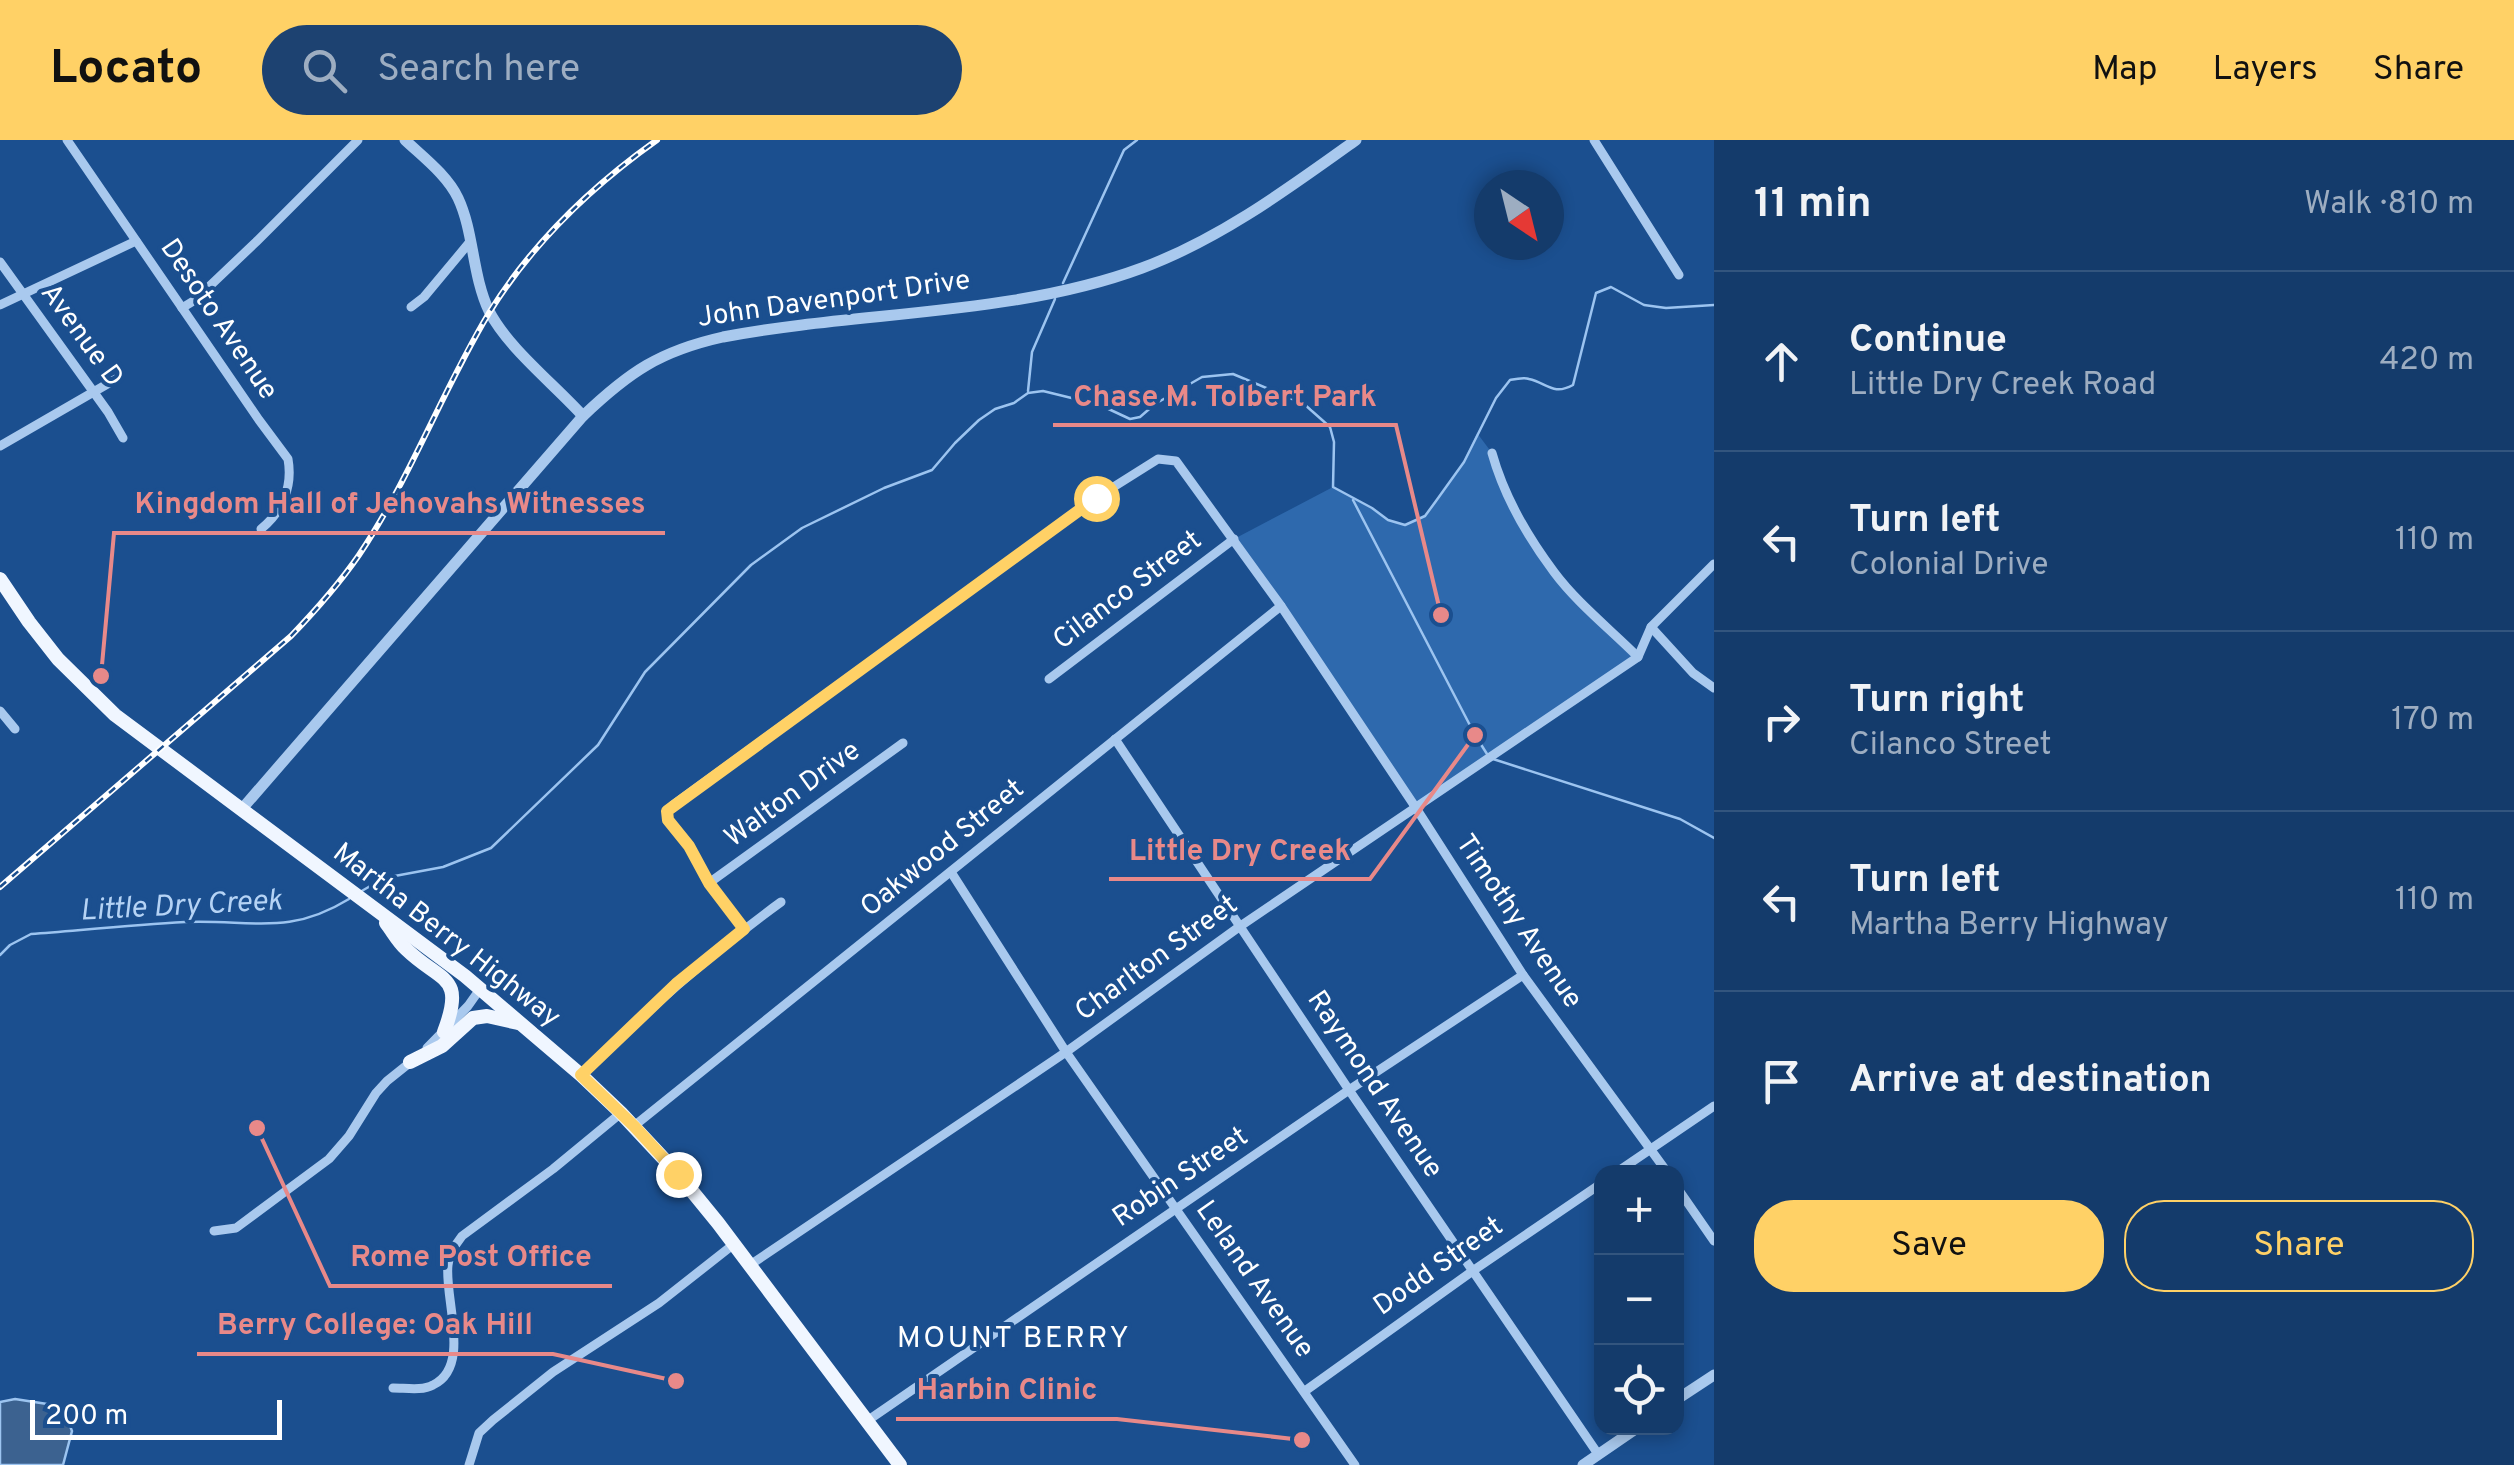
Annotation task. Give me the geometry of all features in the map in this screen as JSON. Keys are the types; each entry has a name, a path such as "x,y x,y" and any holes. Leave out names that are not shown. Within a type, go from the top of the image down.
{"main road":[{"name":"Martha Berry Highway","path":"0,579 6,602 115,715 480,989 634,1126 734,1244 900,1465"},
{"path":"396,929 408,951 449,982 453,1008 444,1032"},
{"path":"410,1062 442,1046 473,1018 487,1016 522,1024"}],"street":[{"name":"Desoto Avenue","path":"67,140 288,459 287,489 280,509 260,529"},
{"path":"182,308 279,220 358,140"},
{"path":"405,140 452,186 462,208 484,299 495,320 520,352 583,416"},
{"name":"John Davenport Drive","path":"241,810 583,416 633,372 668,354 745,333 1055,292 1141,268 1223,230 1356,140"},
{"path":"1594,140 1679,276"},
{"path":"0,305 136,241"},
{"path":"411,307 469,243"},
{"name":"Avenue D","path":"0,262 124,438"},
{"path":"0,446 116,379"},
{"path":"1492,453 1510,502 1554,571 1638,656 1651,627 1714,564"},
{"name":"Timothy Avenue","path":"709,883 689,846 668,820 667,811 1096,498 1158,458 1176,461 1281,606 1523,975 1662,1165"},
{"name":"Cilanco Street","path":"1049,679 1234,539"},
{"name":"Oakwood Street","path":"634,1126 1281,606"},
{"path":"1651,627 1692,673 1714,688"},
{"name":"Charlton Street","path":"750,1266 1066,1052 1238,927 1638,656"},
{"path":"0,712 14,729"},
{"name":"Raymond Avenue","path":"1115,738 1238,927 1598,1454"},
{"name":"Walton Drive","path":"709,883 903,743"},
{"name":"Leland Avenue","path":"951,872 1066,1052 1355,1465"},
{"path":"709,883 744,929"},
{"path":"581,1075 676,984 781,902"},
{"name":"Robin Street","path":"867,1421 1523,975"},
{"path":"214,1230 236,1228 329,1158 349,1136 376,1093 444,1032 480,989"},
{"path":"1627,1165 1714,1106"},
{"path":"394,1388 433,1386 451,1366 454,1342 448,1268 452,1250 462,1236 620,1113"},
{"name":"Dodd Street","path":"1305,1391 1594,1188"},
{"path":"1684,1197 1714,1240"},
{"path":"469,1465 479,1434 493,1420 553,1372 659,1303 734,1244"},
{"path":"1684,1395 1714,1375"},
{"path":"1583,1465 1626,1435"}],"shaded area":[{"path":"1477,433 1492,453 1500,482 1553,571 1638,657 1416,808 1234,539 1333,487 1388,520 1406,525 1425,516 1464,462"},
{"path":"15,1399 47,1404 65,1413 72,1431 63,1465 0,1465 0,1402"}],"waterway":[{"path":"1063,283 1124,150 1137,140"},
{"name":"Little Dry Creek","path":"360,892 384,878 443,867 491,848 598,745 645,672 751,565 802,528 884,488 932,470 979,420 1028,393 1043,391 1100,405 1130,419 1140,417 1202,377 1233,374 1304,404 1330,427 1334,442 1333,487 1388,520 1405,525 1425,516 1436,501 1464,462 1496,398 1510,380 1527,378 1555,389 1573,385 1596,293 1611,287 1644,305 1666,308 1714,305"},
{"path":"1028,391 1032,352 1055,299"},
{"name":"Little Dry Creek","path":"1353,500 1487,754"},
{"name":"Little Dry Creek","path":"1493,759 1680,819 1714,838"},
{"name":"Little Dry Creek","path":"0,955 31,934 185,922 287,922 327,911 349,899"}],"railway":[{"path":"0,887 291,636 318,607 377,526 472,343 506,288 564,218 657,140"}],"place":[{"name":"Chase M. Tolbert Park","path":"1441,615"},
{"name":"Kingdom Hall of Jehovahs Witnesses","path":"101,676"},
{"name":"Little Dry Creek","path":"1475,735"},
{"name":"Rome Post Office","path":"257,1128"},
{"name":"Berry College: Oak Hill","path":"676,1381"},
{"name":"Harbin Clinic","path":"1302,1440"}],"district":[{"name":"MOUNT BERRY","path":"1014,1339"}],"route":[{"path":"678,1174 581,1075 676,984 744,929 709,883 689,846 668,820 667,811 1096,498"}]}
